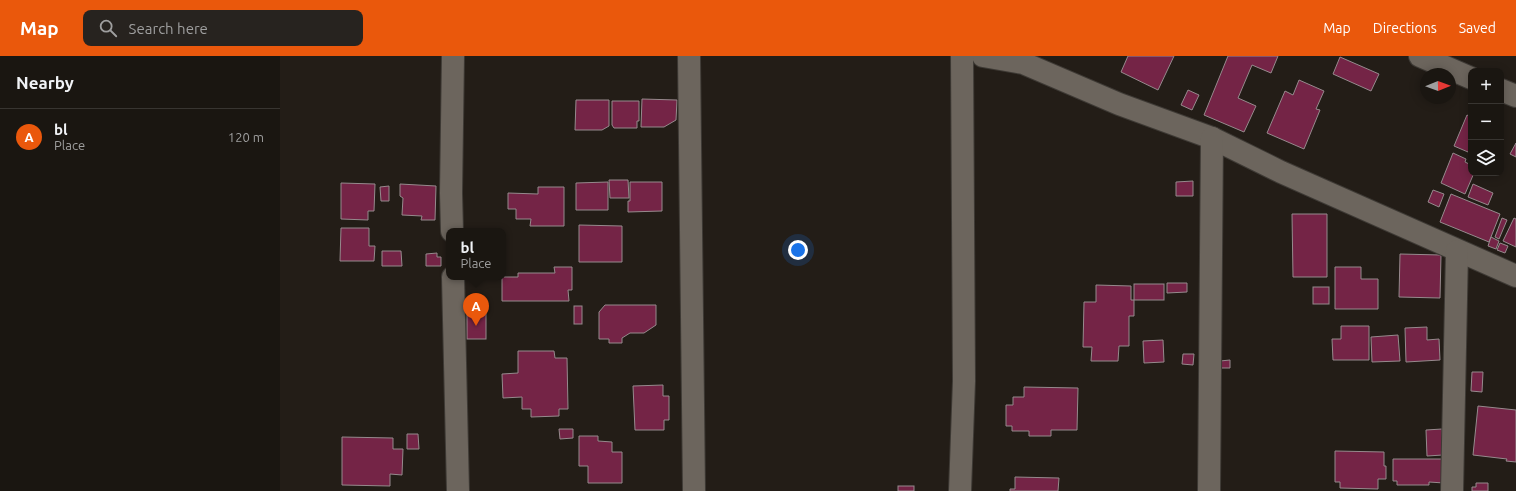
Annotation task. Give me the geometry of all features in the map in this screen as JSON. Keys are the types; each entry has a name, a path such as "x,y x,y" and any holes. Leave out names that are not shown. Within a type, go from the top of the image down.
{"street":[{"path":"452,228 453,56"},
{"path":"689,56 694,491"},
{"path":"960,491 964,380 962,56"},
{"path":"983,56 1023,63 1119,104 1212,138 1281,172 1516,276"},
{"path":"1423,57 1468,77"},
{"path":"1504,91 1516,96"},
{"path":"1209,491 1212,138"},
{"path":"1452,491 1457,251"},
{"path":"453,280 458,491"}],"building":[{"path":"1128,56 1174,56 1158,90 1121,72"},
{"path":"1228,56 1278,56 1271,73 1252,65 1238,98 1256,106 1244,132 1204,115"},
{"path":"1340,57 1379,74 1371,91 1333,74"},
{"path":"1299,80 1324,91 1316,109 1320,110 1304,149 1267,133 1285,91 1293,95"},
{"path":"1188,90 1199,95 1192,110 1181,105"},
{"path":"642,99 677,100 676,120 664,127 641,127"},
{"path":"576,100 609,100 609,126 602,130 575,130"},
{"path":"612,101 639,101 639,121 637,121 637,128 614,128 612,125"},
{"path":"1467,115 1468,152 1454,146"},
{"path":"1516,143 1516,157 1510,154"},
{"path":"1453,153 1466,159 1465,162 1468,164 1468,176 1473,176 1465,194 1441,183"},
{"path":"609,180 628,180 629,198 610,198"},
{"path":"1193,181 1193,196 1176,196 1176,182"},
{"path":"608,182 608,210 576,210 576,183"},
{"path":"630,182 662,182 662,211 628,212 628,201 630,201"},
{"path":"341,183 375,184 374,211 368,211 368,220 341,219"},
{"path":"400,184 436,186 435,220 421,220 422,216 402,215 403,198 400,196"},
{"path":"1473,184 1493,193 1488,205 1468,197"},
{"path":"389,186 389,201 381,201 380,187"},
{"path":"538,187 564,187 564,226 530,226 531,219 516,219 516,209 508,209 508,193 538,194"},
{"path":"1433,190 1444,194 1439,207 1428,202"},
{"path":"1451,194 1500,214 1489,242 1440,222"},
{"path":"1292,214 1327,214 1327,277 1293,277"},
{"path":"1502,218 1507,220 1499,239 1495,237"},
{"path":"1514,218 1516,219 1516,247 1503,241"},
{"path":"579,225 622,226 622,262 579,262"},
{"path":"341,228 369,228 369,246 375,246 374,261 340,261"},
{"path":"1491,237 1499,241 1496,249 1488,246"},
{"path":"1500,243 1508,246 1505,253 1497,250"},
{"path":"382,251 401,251 402,266 382,266"},
{"path":"437,253 437,257 441,257 441,266 426,266 426,254"},
{"path":"1400,254 1441,255 1440,298 1399,297"},
{"path":"554,267 572,267 572,290 568,290 569,301 502,301 502,280 506,280 506,277 518,277 518,273 555,273"},
{"path":"1335,267 1361,267 1361,279 1378,279 1378,309 1335,309"},
{"path":"1167,283 1187,283 1187,292 1167,293"},
{"path":"1134,284 1164,284 1164,300 1134,300"},
{"path":"1096,285 1131,286 1131,300 1134,300 1134,316 1129,316 1129,346 1119,346 1118,361 1091,361 1092,347 1083,347 1084,302 1096,302"},
{"path":"1313,287 1329,287 1329,304 1313,304"},
{"path":"605,305 656,305 656,325 644,333 630,333 622,338 622,343 609,343 609,339 599,339 599,312"},
{"path":"574,306 582,306 582,324 574,324"},
{"path":"467,313 486,313 486,339 467,339"},
{"path":"1341,326 1369,326 1369,360 1333,360 1332,339 1341,339"},
{"path":"1427,327 1427,340 1439,339 1440,360 1406,362 1405,328"},
{"path":"1398,335 1400,361 1372,362 1371,337"},
{"path":"1163,340 1164,362 1144,363 1143,341"},
{"path":"518,351 554,351 555,358 567,358 568,409 559,409 559,416 531,417 531,409 522,409 522,397 503,398 502,374 518,373"},
{"path":"1183,354 1194,354 1193,365 1182,364"},
{"path":"1230,360 1230,368 1220,368 1220,361"},
{"path":"1472,372 1483,372 1482,392 1471,391"},
{"path":"663,385 663,396 669,396 669,420 664,420 664,430 635,430 633,386"},
{"path":"1024,387 1078,388 1077,430 1051,430 1051,436 1029,436 1029,431 1012,431 1012,426 1006,426 1006,405 1013,405 1013,397 1024,397"},
{"path":"1478,406 1516,410 1516,462 1506,461 1507,459 1473,455"},
{"path":"559,429 573,429 573,438 560,439"},
{"path":"1442,429 1443,455 1427,456 1426,430"},
{"path":"407,434 418,434 419,449 407,449"},
{"path":"579,436 598,436 598,441 612,442 612,452 622,452 622,483 588,483 588,466 579,466"},
{"path":"342,437 393,438 393,449 403,449 402,475 390,474 390,486 342,485"},
{"path":"1335,451 1384,452 1386,479 1378,479 1378,489 1340,488 1340,482 1335,482"},
{"path":"1393,459 1444,459 1444,483 1429,482 1429,485 1397,485 1397,481 1393,481"},
{"path":"1015,477 1059,478 1058,491 1010,491 1010,489 1015,489"},
{"path":"1476,483 1488,483 1488,491 1472,491 1472,487 1476,487"},
{"path":"898,486 914,486 914,491 898,491"}],"place":[{"name":"bl","path":"476,326"}]}
